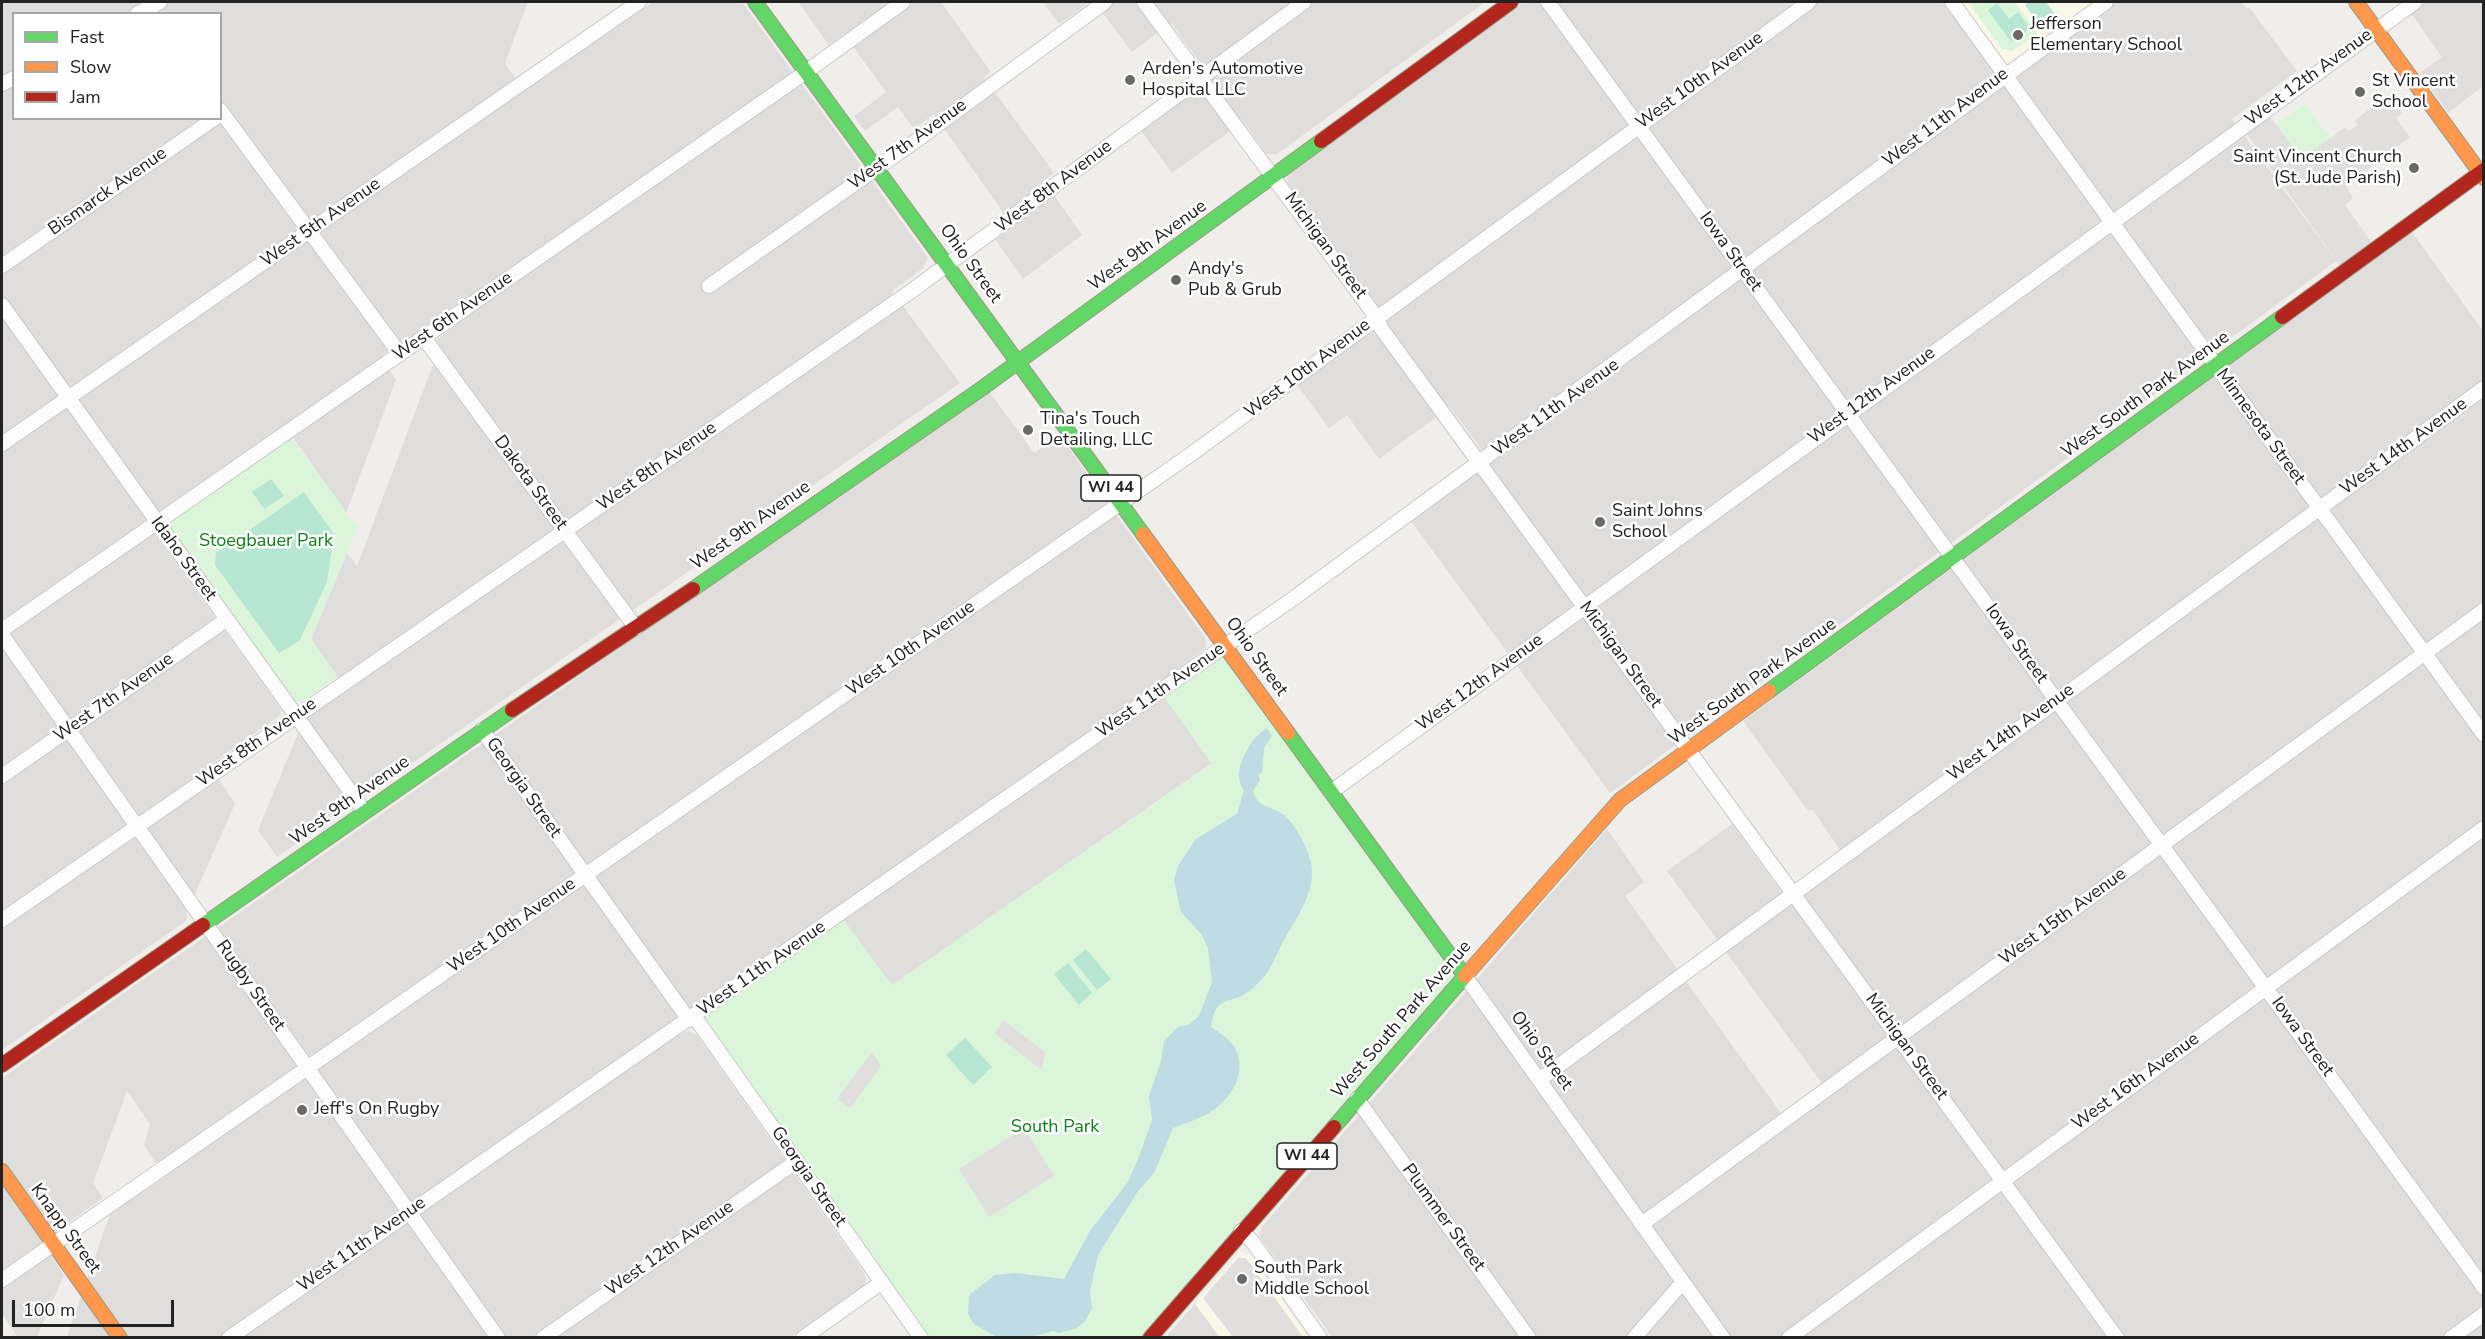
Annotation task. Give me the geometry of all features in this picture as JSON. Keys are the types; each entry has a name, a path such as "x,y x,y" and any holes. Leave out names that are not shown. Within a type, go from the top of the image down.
{"main road":[{"name":"Ohio Street","path":"755,2 1020,362 1465,976"},
{"name":"West 9th Avenue","path":"2,1065 482,730 636,628 1020,362 1511,2"},
{"path":"2356,2 2482,174"},
{"name":"West South Park Avenue","path":"1150,1338 1610,810 2482,174"},
{"name":"Knapp Street","path":"2,1171 120,1338"}],"street":[{"path":"143,12 160,2"},
{"name":"West 5th Avenue","path":"2,444 639,2"},
{"name":"West 6th Avenue","path":"2,633 903,2"},
{"name":"West 7th Avenue","path":"710,286 1105,2"},
{"name":"Michigan Street","path":"1144,2 1199,79 1274,176 1480,464 2117,1338"},
{"name":"West 8th Avenue","path":"2,920 948,264 1304,2"},
{"name":"Iowa Street","path":"1548,2 1849,412 2484,1288"},
{"name":"West 10th Avenue","path":"2,1281 1121,503 1809,2"},
{"name":"Minnesota Street","path":"1952,2 2484,735"},
{"name":"West 11th Avenue","path":"229,1338 1225,646 1480,464 2106,2"},
{"name":"West 12th Avenue","path":"1331,792 1849,412 2415,2"},
{"path":"222,117 310,230 400,354"},
{"name":"Bismarck Avenue","path":"2,266 211,120"},
{"name":"Idaho Street","path":"2,305 365,812"},
{"name":"Dakota Street","path":"424,338 636,628"},
{"name":"West 14th Avenue","path":"1539,1080 2484,388"},
{"name":"West 15th Avenue","path":"1642,1224 2484,610"},
{"name":"West 7th Avenue","path":"2,776 226,620"},
{"name":"Rugby Street","path":"2,633 67,730 309,1068 498,1338"},
{"name":"Georgia Street","path":"482,730 585,875 797,1161 921,1338"},
{"name":"West 16th Avenue","path":"1789,1338 2484,828"},
{"name":"Ohio Street","path":"1465,976 1723,1338"},
{"name":"Plummer Street","path":"1357,1099 1529,1338"},
{"name":"West 12th Avenue","path":"543,1338 797,1161"},
{"path":"1241,1231 1252,1242 1320,1338"},
{"path":"803,1338 882,1282"},
{"path":"1635,1338 1683,1282"},
{"path":"2451,1338 2484,1314"}],"shaded area":[{"path":"2,2 528,2 505,63 523,91 653,2 742,2 928,258 922,269 892,291 960,383 277,857 258,830 299,731 309,724 309,716 346,689 311,639 347,553 357,566 434,362 444,354 436,340 463,319 454,306 408,339 400,341 392,331 382,338 389,350 381,359 396,380 346,513 284,425 146,521 282,711 278,717 210,765 235,804 186,914 187,920 2,1050"},
{"path":"798,2 941,2 991,72 984,77 1054,173 1044,181 1082,235 1023,279 995,239 1012,225 934,114 914,129 898,107 865,131 854,116 886,92 844,34 829,45"},
{"path":"1043,2 1090,2 1059,24"},
{"path":"1094,2 1485,2 1277,154 1267,154 1243,122 1172,173 1141,131 1212,79 1171,23 1132,52"},
{"path":"1523,2 2241,2 2247,9 2249,7 2297,71 2232,119 2336,261 1610,793 1411,521 1491,462 1450,407 1379,459 1347,415 1329,428 1297,385 1386,319 1288,185 1287,175"},
{"path":"1934,2 1944,2 1983,59 1978,62"},
{"name":"Jefferson Elementary School","path":"1951,2 2106,2 2005,75"},
{"path":"2426,2 2483,2 2483,86 2448,113 2420,73 2442,57 2410,12"},
{"path":"2388,95 2402,113 2396,118 2410,137 2346,186 2353,198 2345,205 2376,249 2344,272 2242,127 2265,110 2302,159 2345,127 2348,131 2358,125 2355,120"},
{"path":"2412,232 2483,331 2483,1337 1332,1337 1262,1240 1259,1235 1262,1227 1607,829 1644,882 1625,896 1788,1123 1829,1093 1667,871 1732,824 1789,903 1847,860 1812,809 1808,811 1743,721"},
{"path":"989,391 1034,453 1060,436 1205,638 1206,647 1202,651 1156,685 1212,763 891,986 835,908 672,1021 680,1034 688,1031 697,1035 862,1270 866,1277 864,1287 791,1337 67,1337 110,1214 165,1177 144,1145 150,1124 127,1091 93,1183 103,1198 42,1242 64,1275 37,1337 18,1337 2,1314 2,1078"},
{"path":"1003,1020 1045,1052 1042,1070 995,1034"},
{"path":"872,1052 881,1066 850,1108 837,1099"},
{"path":"1024,1128 1054,1176 989,1217 959,1169"},
{"name":"South Park Middle School","path":"1240,1252 1250,1254 1308,1337 1220,1337 1195,1304"},
{"name":"South Park Middle School","path":"1238,1258 1246,1258 1303,1337 1233,1337 1203,1298"},
{"path":"1195,1304 1220,1337 1165,1338"}],"green space":[{"path":"1968,2 2015,2 2037,33 2012,51 2002,49"},
{"path":"2029,2 2046,2 2055,14 2039,25 2025,5"},
{"path":"1997,3 2009,19 2018,12 2030,28 2011,42 1988,10"},
{"path":"2305,104 2330,138 2302,160 2276,124"},
{"name":"Stoegbauer Park","path":"288,433 357,527 311,639 337,677 304,700 288,704 157,523"},
{"path":"271,479 284,496 264,509 252,492"},
{"path":"304,492 334,534 327,582 300,640 279,653 215,565 216,553"},
{"name":"South Park","path":"1225,646 1465,976 1151,1337 921,1337 695,1016 840,915 892,985 1212,764 1160,691"},
{"path":"1086,949 1111,979 1097,990 1073,960"},
{"path":"1068,963 1092,993 1079,1005 1054,974"},
{"path":"965,1038 992,1067 973,1085 946,1055"}],"water":[{"path":"1267,728 1272,736 1264,748 1262,772 1258,775 1260,780 1253,791 1261,804 1284,815 1293,825 1307,850 1312,874 1311,885 1303,906 1267,973 1249,991 1221,1004 1215,1011 1211,1027 1230,1042 1239,1057 1240,1067 1236,1084 1219,1106 1212,1111 1173,1128 1154,1173 1138,1191 1098,1255 1090,1292 1092,1308 1085,1321 1077,1328 1059,1333 1053,1331 1032,1337 997,1337 974,1324 968,1314 969,1295 995,1275 1015,1273 1064,1279 1090,1231 1128,1182 1152,1120 1149,1096 1161,1061 1164,1041 1178,1027 1190,1024 1199,1016 1212,982 1208,948 1202,935 1181,912 1174,880 1178,866 1196,839 1237,814 1244,790 1240,783 1240,765 1249,747"}],"traffic: fast":[{"path":"755,2 1143,534"},
{"path":"693,589 981,389 1321,141"},
{"path":"1769,691 2282,317"},
{"path":"203,925 512,710"},
{"path":"1288,733 1465,976 1334,1127"}],"traffic: slow":[{"path":"2356,2 2484,178"},
{"path":"1143,534 1288,733"},
{"path":"1465,976 1620,800 1769,691"},
{"path":"2,1171 120,1338"}],"traffic: jam":[{"path":"1321,141 1511,2"},
{"path":"2282,317 2484,170"},
{"path":"512,710 693,589"},
{"path":"2,1065 203,925"},
{"path":"1150,1338 1334,1127"}],"place":[{"name":"Jefferson Elementary School","path":"2018,35"},
{"name":"Arden's Automotive Hospital LLC","path":"1130,80"},
{"name":"St Vincent School","path":"2360,92"},
{"name":"Saint Vincent Church (St. Jude Parish)","path":"2414,168"},
{"name":"Andy's Pub & Grub","path":"1176,280"},
{"name":"Tina's Touch Detailing, LLC","path":"1028,430"},
{"name":"Saint Johns School","path":"1600,522"},
{"name":"Jeff's On Rugby","path":"302,1110"},
{"name":"South Park Middle School","path":"1242,1279"}]}
